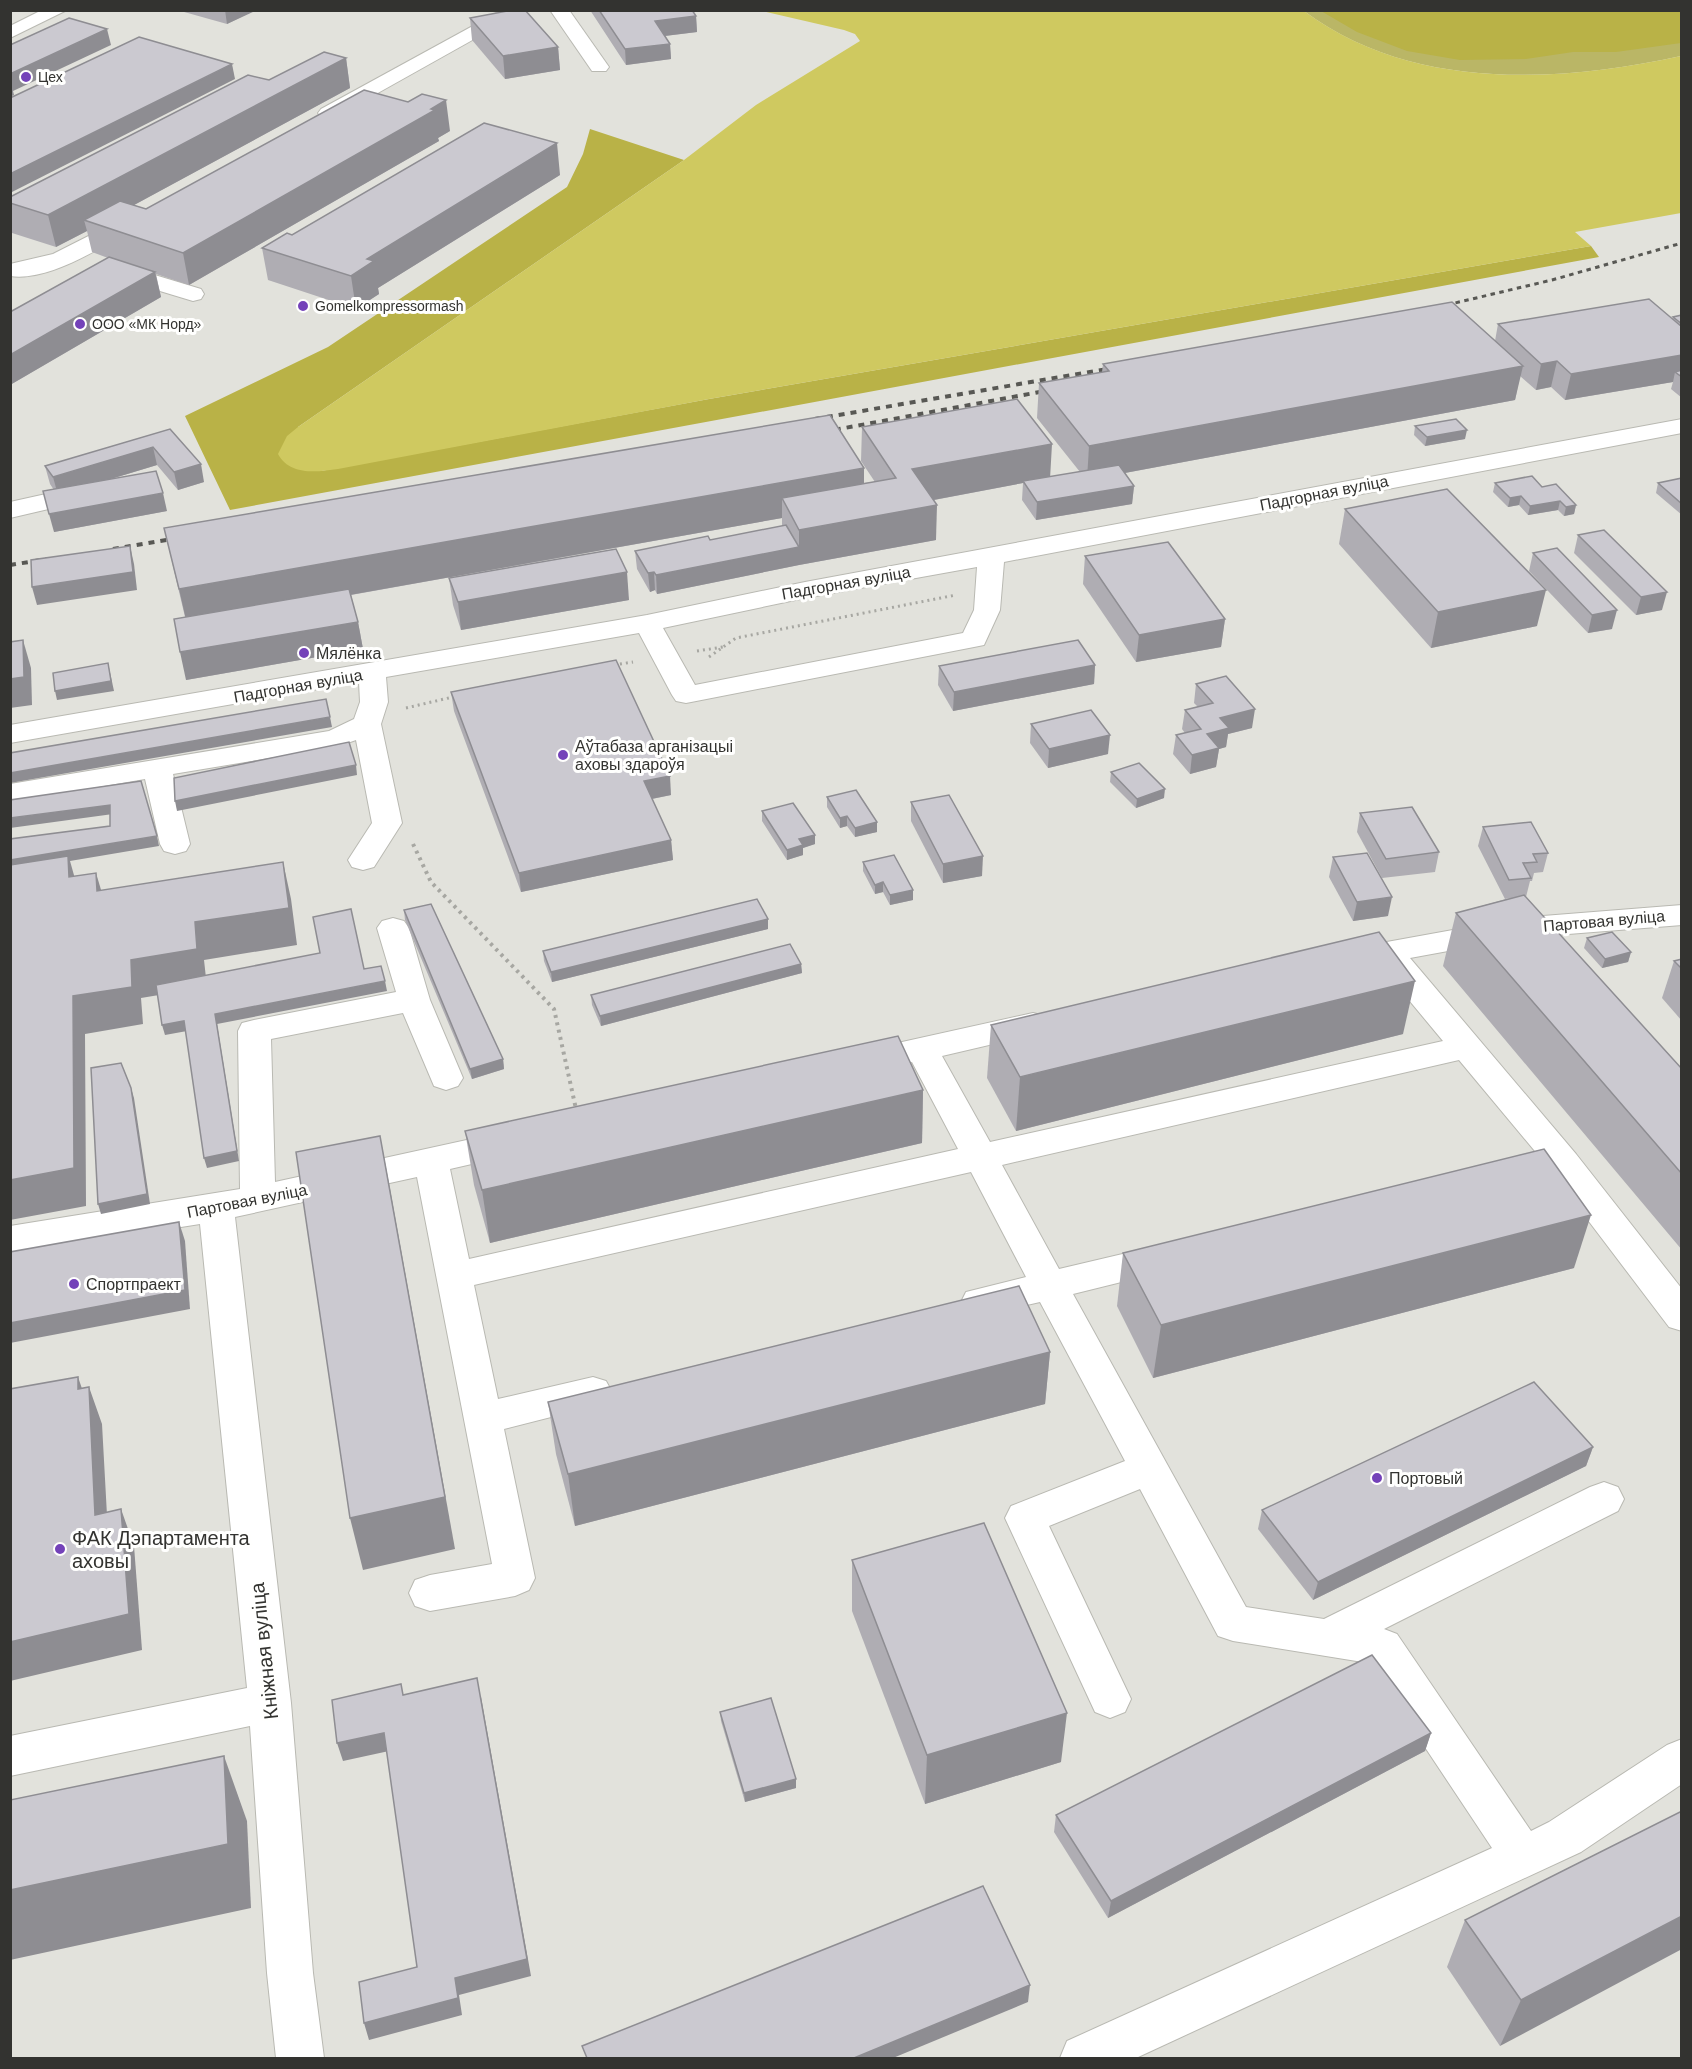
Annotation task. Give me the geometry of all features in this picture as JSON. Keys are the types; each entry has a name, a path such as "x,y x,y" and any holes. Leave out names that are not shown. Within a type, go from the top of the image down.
{"street":[{"path":"10,33 58,10"},
{"path":"308,124 517,10"},
{"path":"559,10 599,67"},
{"path":"12,275 57,261 151,210"},
{"path":"57,261 88,262 193,294"},
{"path":"12,275 47,285"},
{"name":"Падгорная вуліца","path":"10,734 372,673 647,623 805,590 992,557 1682,426"},
{"path":"10,510 112,487"},
{"path":"647,623 686,694 974,639 987,610 992,557"},
{"path":"363,860 387,823 367,724 374,702 372,673"},
{"path":"10,793 336,738 367,724"},
{"path":"157,769 175,844"},
{"name":"Партовая вуліца","path":"1317,966 1386,951 1519,928 1682,915"},
{"path":"393,928 414,1000 446,1078"},
{"path":"1519,928 1543,954"},
{"path":"1386,951 1564,1163 1682,1317"},
{"path":"258,1200 254,1031 414,1000"},
{"path":"830,1069 1060,1019"},
{"path":"454,1276 1467,1047"},
{"path":"921,1048 1233,1623 1382,1647 1523,1857"},
{"name":"Партовая вуліца","path":"10,1240 258,1200 580,1128"},
{"path":"429,1593 515,1578 431,1161"},
{"path":"1484,1182 1564,1163"},
{"name":"Кніжная вуліца","path":"216,1208 270,1702 290,1973 300,2058"},
{"path":"946,1310 1198,1250"},
{"path":"483,1418 621,1385"},
{"path":"1110,1699 1025,1518 1149,1468"},
{"path":"1327,1638 1604,1499"},
{"path":"10,1756 270,1702"},
{"path":"1084,2058 1565,1837 1682,1759"}],"path":[{"path":"709,657 736,638 963,593"},
{"path":"606,667 723,647"},
{"path":"400,710 466,694"},
{"path":"410,835 431,882 554,1009 580,1128"}],"shaded area":[{"path":"762,11 1304,11 1346,37 1391,56 1438,68 1486,74 1535,75 1585,72 1681,56 1681,213 1575,232 1591,246 709,399 338,469 305,471 289,466 283,461 278,454 287,436 298,427 684,160 756,105 860,41 855,34 844,30"},
{"path":"1304,11 1681,11 1681,56 1585,72 1535,75 1486,74 1438,68 1391,56 1346,37"},
{"path":"1321,11 1681,11 1681,43 1616,52 1573,52 1526,59 1460,60 1407,51 1357,32"},
{"path":"590,129 684,160 298,427 321,471 709,399 1591,246 1599,257 230,510 185,416 328,347 567,187 583,154"}],"building":[{"path":"525,10 558,47 503,56 470,18"},
{"path":"599,10 692,10 696,16 655,21 670,44 625,49"},
{"path":"69,18 107,29 10,74 10,45"},
{"path":"139,37 232,64 10,174 10,98"},
{"path":"324,52 346,58 48,215 10,203 10,197 248,75 269,80"},
{"path":"364,90 408,102 422,94 446,100 431,109 435,110 183,253 84,220 120,201 146,209"},
{"path":"484,123 557,143 367,259 374,261 351,276 262,248 287,233 292,235"},
{"path":"109,257 155,272 10,355 10,312"},
{"path":"1649,299 1682,327 1682,355 1571,374 1557,361 1541,364 1498,324"},
{"path":"1452,302 1523,366 1089,446 1039,383 1109,371 1103,364"},
{"path":"1682,315 1682,324 1673,317"},
{"path":"1682,370 1682,377 1675,372"},
{"path":"1017,399 1052,444 912,469 937,505 799,530 782,498 896,478 862,427"},
{"path":"830,415 864,468 179,589 164,528"},
{"path":"1456,419 1467,430 1427,437 1415,426"},
{"path":"170,429 201,464 174,472 153,447 53,477 45,466"},
{"path":"1119,465 1134,486 1037,502 1023,481"},
{"path":"156,471 163,493 49,514 43,491"},
{"path":"1532,476 1542,487 1556,484 1576,505 1566,507 1560,501 1530,506 1521,496 1510,498 1495,483"},
{"path":"1682,478 1682,504 1658,483"},
{"path":"1447,489 1546,590 1438,612 1345,509"},
{"path":"786,525 799,547 656,575 654,572 648,573 635,551 708,536 710,540"},
{"path":"1604,530 1667,592 1641,597 1578,535"},
{"path":"1168,542 1225,619 1139,635 1085,556"},
{"path":"130,546 133,572 32,587 31,560"},
{"path":"1557,548 1617,610 1592,615 1533,553"},
{"path":"616,549 627,572 458,602 449,578"},
{"path":"349,589 358,622 180,652 174,619"},
{"path":"23,640 24,677 10,679 10,642"},
{"path":"1078,640 1095,665 954,692 939,666"},
{"path":"616,660 670,776 644,781 671,840 519,873 451,692"},
{"path":"108,663 111,681 55,691 53,673"},
{"path":"1226,676 1255,709 1220,718 1229,728 1207,734 1219,748 1192,755 1176,735 1201,729 1185,710 1213,703 1196,684"},
{"path":"326,699 330,717 10,773 10,753"},
{"path":"1091,710 1110,735 1049,749 1031,724"},
{"path":"349,742 356,765 175,801 174,778"},
{"path":"1139,763 1165,789 1137,799 1111,772"},
{"path":"141,781 157,836 10,860 10,839 110,826 110,805 10,818 10,800"},
{"path":"856,790 877,822 855,828 847,816 840,818 827,797"},
{"path":"949,795 983,856 943,864 911,802"},
{"path":"793,803 815,835 799,839 803,845 787,850 762,811"},
{"path":"1412,807 1439,852 1386,859 1360,813"},
{"path":"1531,822 1548,853 1533,854 1537,862 1523,863 1531,878 1509,880 1483,827"},
{"path":"1367,853 1392,897 1357,902 1333,857"},
{"path":"894,855 913,890 890,895 883,882 875,885 863,862"},
{"path":"68,856 69,877 96,873 97,891 283,862 289,908 195,922 197,949 131,960 132,987 73,996 74,1168 10,1180 10,865"},
{"path":"1524,895 1682,1069 1682,1174 1456,913"},
{"path":"757,899 768,919 551,972 543,951"},
{"path":"431,904 503,1059 470,1069 404,910"},
{"path":"351,909 364,969 381,966 385,981 215,1014 237,1151 204,1158 184,1021 162,1025 156,985 320,953 313,917"},
{"path":"1379,932 1415,981 1020,1077 991,1025"},
{"path":"1612,932 1631,952 1605,959 1587,938"},
{"path":"790,944 801,964 600,1016 591,995"},
{"path":"1682,959 1682,969 1674,961"},
{"path":"898,1036 923,1090 482,1190 465,1131"},
{"path":"121,1063 131,1088 147,1194 98,1204 91,1068"},
{"path":"380,1136 445,1497 350,1518 296,1152"},
{"path":"1544,1149 1591,1215 1161,1325 1123,1253"},
{"path":"179,1222 185,1290 10,1323 10,1252"},
{"path":"1019,1286 1050,1352 568,1474 548,1402"},
{"name":"ФАК Дэпартамента аховы","path":"78,1377 78,1389 89,1387 95,1515 121,1509 129,1614 10,1642 10,1389"},
{"path":"1534,1382 1593,1447 1318,1582 1262,1510"},
{"path":"984,1523 1067,1713 927,1755 852,1560"},
{"path":"1372,1655 1431,1733 1111,1901 1056,1815"},
{"path":"477,1678 527,1959 455,1978 458,1998 364,2023 359,1982 417,1967 384,1733 337,1743 332,1700 401,1684 403,1695"},
{"path":"771,1698 796,1779 744,1793 720,1712"},
{"path":"224,1756 228,1844 10,1890 10,1800"},
{"path":"1682,1811 1682,1916 1521,2000 1465,1920"},
{"path":"983,1886 1030,1985 854,2058 587,2058 582,2046"}],"railway":[{"path":"1438,307 1552,280 1682,243"},
{"path":"815,419 1119,367"},
{"path":"823,432 1056,389"},
{"path":"113,549 184,537"},
{"path":"10,565 48,559"}],"place":[{"name":"Цех","path":"26,77"},
{"name":"Gomelkompressormash","path":"303,306"},
{"name":"ООО «МК Норд»","path":"80,324"},
{"name":"Мялёнка","path":"304,653"},
{"name":"Аўтабаза арганізацыі аховы здароўя","path":"563,755"},
{"name":"Спортпраект","path":"74,1284"},
{"name":"Портовый","path":"1377,1478"},
{"name":"ФАК Дэпартамента аховы","path":"60,1549"}]}
